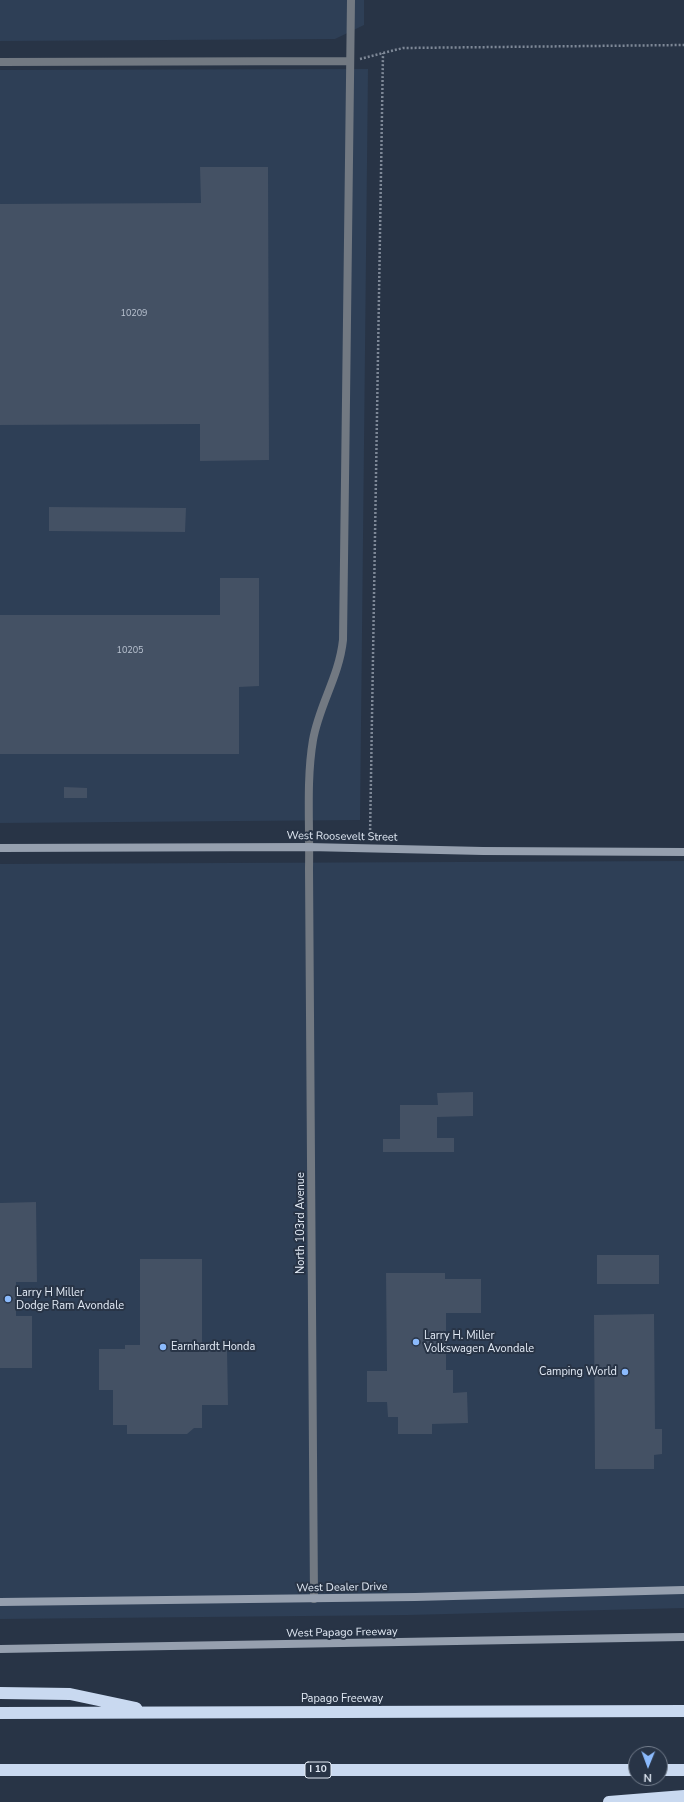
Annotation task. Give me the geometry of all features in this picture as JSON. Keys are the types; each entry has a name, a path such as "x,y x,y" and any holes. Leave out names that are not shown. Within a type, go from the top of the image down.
{"highway":[{"path":"0,1693 70,1694 161,1713"},
{"name":"Papago Freeway","path":"0,1713 684,1711"},
{"name":"I 10","path":"0,1770 628,1770"},
{"path":"668,1770 684,1770"},
{"path":"609,1802 684,1796"}],"street":[{"path":"0,62 350,61 351,0"},
{"name":"North 103rd Avenue","path":"314,1599 310,847 311,768 313,739 341,658 343,640 350,61"},
{"name":"West Roosevelt Street","path":"0,848 310,847 483,851 684,852"},
{"name":"West Dealer Drive","path":"0,1602 314,1599 684,1590"},
{"name":"West Papago Freeway","path":"0,1649 684,1637"}],"path":[{"path":"350,61 403,48 684,45"},
{"path":"370,848 383,53"}],"shaded area":[{"path":"0,0 364,0 364,25 335,39 0,41"},
{"path":"368,69 360,820 0,823 0,70"},
{"path":"684,861 684,1608 408,1615 0,1619 0,864"}],"building":[{"path":"200,167 268,167 269,460 200,461 200,424 0,425 0,204 201,203"},
{"path":"49,507 186,508 185,532 49,531"},
{"path":"220,578 259,578 259,686 239,687 239,754 0,754 0,615 220,615"},
{"path":"64,787 87,788 87,798 64,798"},
{"path":"473,1092 473,1116 437,1117 437,1138 454,1138 454,1152 383,1152 383,1139 400,1139 400,1105 438,1105 437,1093"},
{"name":"Larry H Miller Dodge Ram Avondale","path":"36,1202 37,1282 16,1282 16,1316 32,1316 32,1368 0,1368 0,1203"},
{"path":"597,1255 659,1255 659,1284 597,1284"},
{"name":"Earnhardt Honda","path":"140,1259 202,1259 202,1349 227,1349 228,1405 202,1405 202,1428 194,1428 187,1434 127,1434 127,1425 113,1425 113,1390 99,1390 99,1349 125,1349 125,1345 140,1345"},
{"name":"Larry H. Miller Volkswagen Avondale","path":"386,1273 445,1273 445,1279 481,1279 481,1313 446,1313 446,1370 453,1370 453,1393 467,1392 468,1423 432,1424 432,1434 398,1434 398,1417 388,1417 387,1402 367,1402 367,1371 387,1371"},
{"name":"Camping World","path":"654,1314 655,1429 662,1429 662,1454 654,1455 654,1469 595,1469 594,1315"}],"place":[{"name":"Larry H Miller Dodge Ram Avondale","path":"8,1299"},
{"name":"Larry H. Miller Volkswagen Avondale","path":"416,1342"},
{"name":"Earnhardt Honda","path":"163,1347"},
{"name":"Camping World","path":"625,1372"}]}
